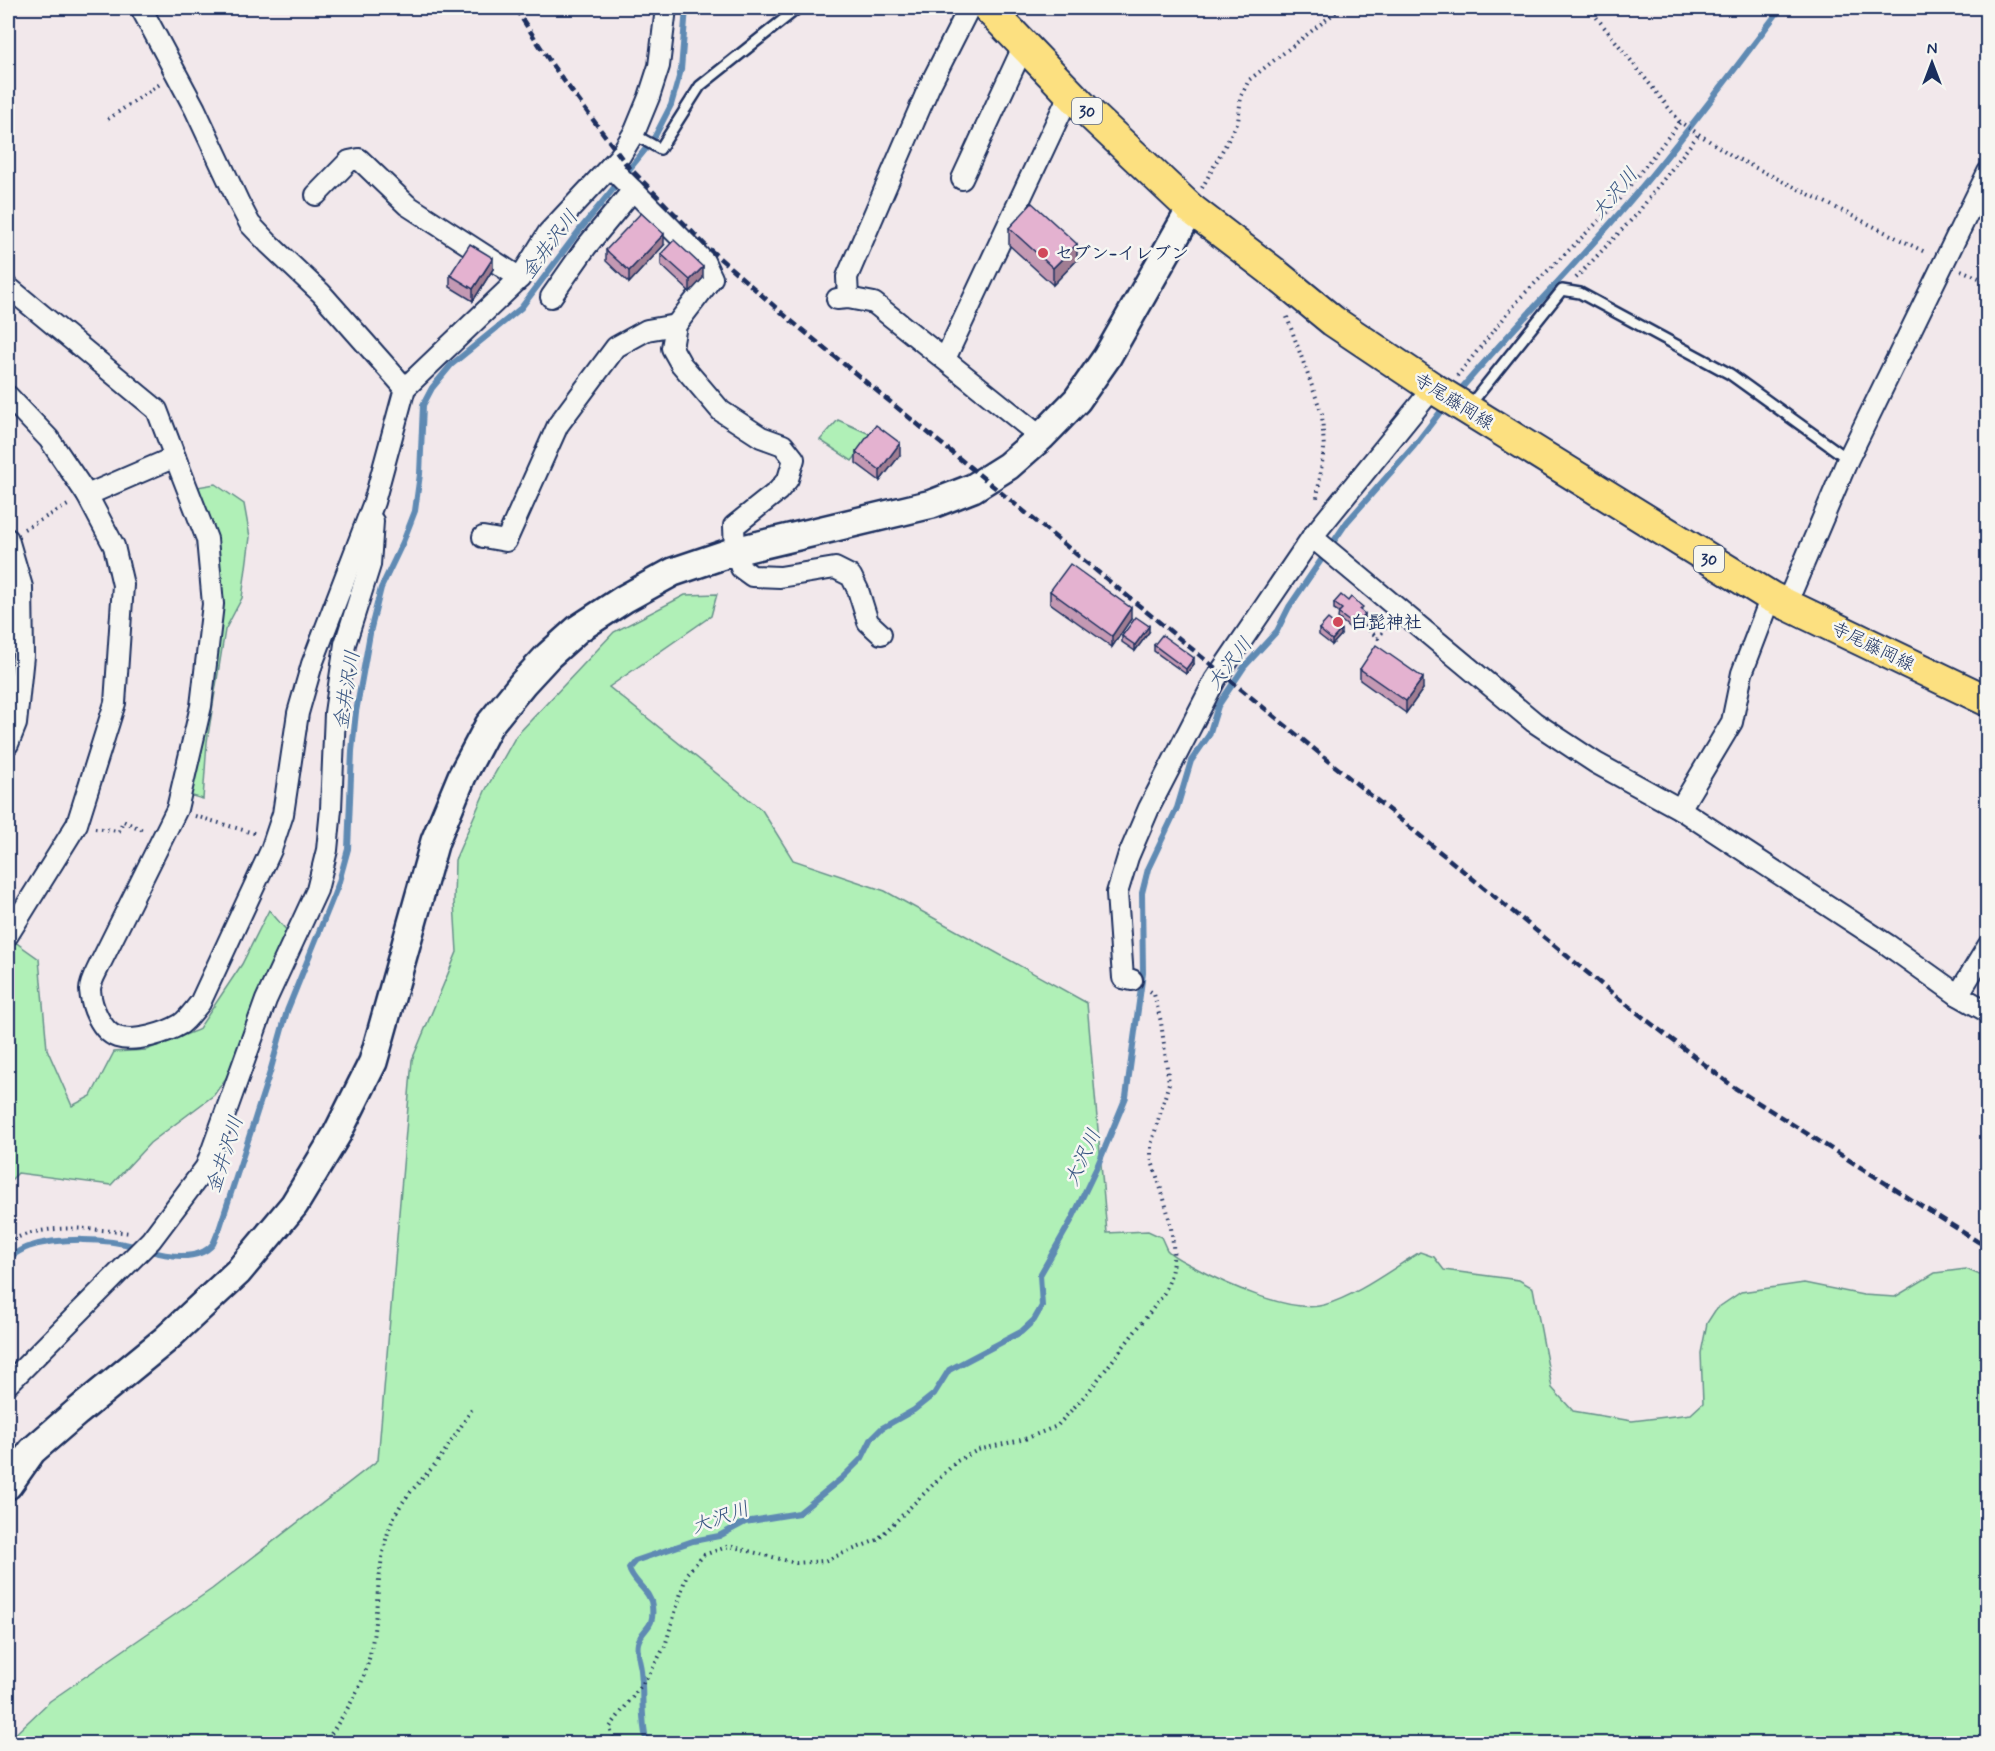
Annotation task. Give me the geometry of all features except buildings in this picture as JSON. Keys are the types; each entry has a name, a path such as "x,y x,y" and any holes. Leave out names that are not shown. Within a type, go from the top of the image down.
{"main road":[{"name":"寺尾藤岡線","path":"988,8 1070,93 1191,209 1333,321 1448,397 1779,601 1988,701"}],"street":[{"path":"141,8 195,110 250,224 321,293 405,388"},
{"path":"550,297 586,247 621,179 620,156 634,135 659,66 666,8"},
{"path":"969,8 929,87 847,277 842,298 874,303 1041,438"},
{"path":"962,179 1024,45"},
{"path":"945,359 1070,93"},
{"path":"316,195 349,161 359,159 407,206 520,278"},
{"path":"1680,809 1732,722 1742,673 1988,172"},
{"path":"8,287 158,410 207,539 213,604 201,706 177,809 90,988 101,1024 117,1037 138,1038 158,1035 183,1023 200,1003 275,839 283,814 298,713 312,664 374,502 405,388 520,278 548,233 621,179"},
{"path":"621,179 704,261 712,278 676,326 672,348 681,364 721,411 761,438 783,446 794,459 788,479 778,491 734,526 735,551 741,568 752,576 780,577 835,568 851,576 868,622 881,634"},
{"path":"8,1485 32,1451 165,1340 238,1272 294,1205 337,1134 374,1062 435,841 462,776 489,725 548,656 578,629 624,598 673,572 735,551 932,504 973,488 1008,466 1041,438 1077,400 1107,357 1191,209"},
{"path":"483,537 506,542 558,425 616,347 647,330 676,326"},
{"path":"8,396 49,439 87,495 114,546 123,585 115,703 77,824 8,935"},
{"path":"1131,980 1123,978 1117,893 1128,857 1149,808 1215,680 1312,537 1448,397"},
{"path":"87,495 175,457"},
{"path":"8,1384 153,1238 206,1167 266,1000 316,890 327,850 336,701 345,644 370,566 374,502"},
{"path":"8,744 16,724 22,656 22,587 12,536"},
{"path":"1312,537 1534,722 1596,763 1680,809 1888,945 1958,995 1988,1012"},
{"path":"1958,995 1988,946"}],"lane":[{"path":"634,135 660,149 700,86 798,8"},
{"path":"1448,397 1562,290 1580,293 1730,374 1848,459"}],"path":[{"path":"1191,209 1238,122 1241,96 1249,80 1341,8"},
{"path":"1589,8 1680,122 1698,135 1734,157 1988,282"},
{"path":"108,119 176,74"},
{"path":"1448,397 1521,297 1612,208 1680,122"},
{"path":"1562,290 1636,214 1698,135"},
{"path":"1286,312 1322,414 1324,449 1312,537"},
{"path":"12,536 87,495"},
{"path":"1364,626 1378,638 1399,610"},
{"path":"179,798 189,801 188,814 275,839"},
{"path":"77,824 119,831 123,822 162,838"},
{"path":"614,1743 610,1727 649,1675 665,1646 687,1573 704,1555 729,1546 796,1563 824,1561 877,1540 957,1461 978,1450 1025,1439 1057,1426 1089,1390 1161,1298 1169,1286 1172,1271 1173,1237 1151,1158 1151,1145 1169,1083 1161,1022 1154,994 1150,991"},
{"path":"8,1242 39,1232 83,1227 153,1238"},
{"path":"325,1743 362,1680 374,1633 377,1586 392,1524 408,1494 433,1467 472,1408"}],"green space":[{"path":"838,420 872,435 852,461 820,440"},
{"path":"215,484 244,504 250,537 242,598 225,630 207,742 203,799 189,795 205,734 216,651 220,558 215,534 197,487"},
{"path":"717,594 711,616 609,687 762,810 793,860 885,891 1087,1003 1107,1233 1148,1231 1161,1237 1172,1255 1207,1274 1276,1301 1310,1307 1337,1301 1361,1289 1420,1252 1434,1257 1444,1270 1519,1280 1533,1288 1552,1388 1573,1411 1632,1421 1691,1414 1703,1403 1701,1353 1707,1323 1716,1309 1741,1292 1804,1283 1863,1295 1895,1297 1935,1273 1966,1269 1987,1278 1987,1743 8,1743 50,1701 212,1589 378,1460 412,1060 457,952 454,902 455,860 485,791 516,736 614,632 685,595"},
{"path":"269,910 294,939 256,1036 214,1095 150,1143 111,1185 18,1173 8,1183 8,960 15,942 39,959 47,1049 72,1106 91,1096 114,1052 146,1050 198,1030 242,964"}],"waterway":[{"name":"金井沢川","path":"147,1250 182,1256 207,1250 213,1244 270,1072 287,1011 338,885 348,849 356,712 371,628 381,588 415,511 420,474 423,405 432,388 451,365 521,308 578,232 653,140 671,105 681,70 686,8"},
{"name":"大沢川","path":"1460,390 1635,195 1781,8"},
{"name":"大沢川","path":"647,1744 638,1643 652,1620 652,1606 629,1568 635,1561 693,1541 719,1536 745,1522 799,1513 842,1478 862,1458 872,1438 882,1428 914,1410 934,1394 949,1370 1021,1332 1034,1320 1042,1306 1040,1275 1071,1221 1097,1167 1126,1097 1143,973 1142,893 1148,869 1177,808 1191,761 1209,735 1218,706 1244,667 1277,631 1289,607 1347,522 1414,446 1441,411"},
{"name":"金井沢川","path":"8,1258 28,1247 68,1240 97,1240 138,1247"}],"railway":[{"path":"515,8 553,66 626,164 708,248 789,319 1622,1001 1735,1088 1988,1248"}],"place":[{"name":"セブン-イレブン","path":"1043,253"},
{"name":"白髭神社","path":"1338,622"}]}
